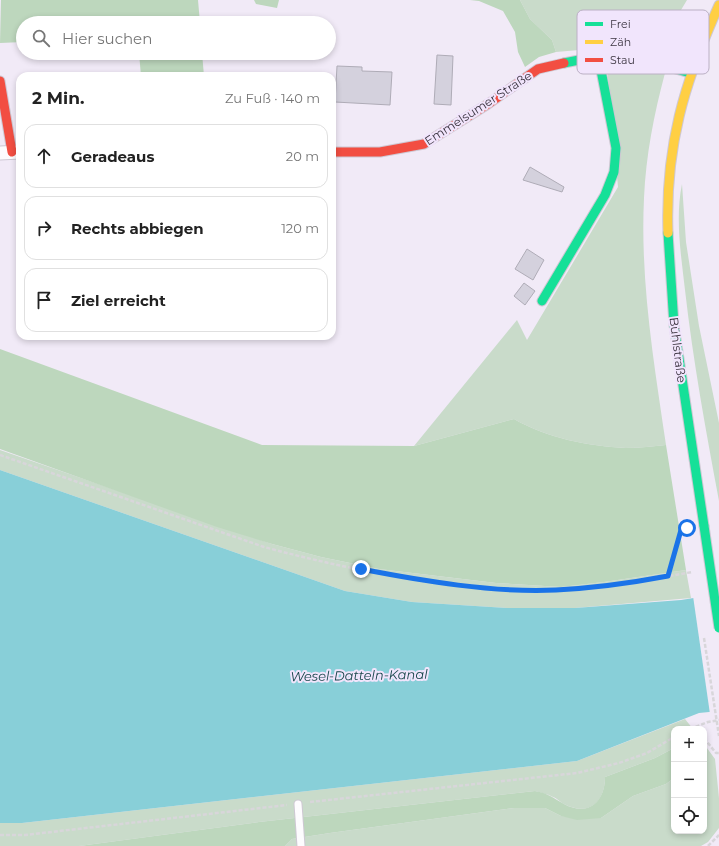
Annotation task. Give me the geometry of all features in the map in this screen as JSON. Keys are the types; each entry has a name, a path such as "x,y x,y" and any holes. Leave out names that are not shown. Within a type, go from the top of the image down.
{"street":[{"path":"709,29 719,6"},
{"name":"Emmelsumer Straße","path":"336,152 380,152 424,144 488,104 538,69 577,60"},
{"path":"542,301 605,195 614,177 617,162 616,148 602,74"},
{"name":"Bühlstraße","path":"690,74 676,124 668,188 667,228 669,274 679,365 719,628"},
{"path":"0,81 11,152"}],"lane":[{"path":"298,804 301,846"}],"path":[{"path":"0,455 264,547 308,559 396,576 450,584 555,590 604,587 697,572"},
{"path":"668,576 681,530 687,528"},
{"path":"702,726 719,720"},
{"path":"619,763 647,752 671,739"},
{"path":"707,742 716,753 719,753"},
{"path":"708,846 719,835"}],"green space":[{"path":"1,0 198,0 199,16 16,16 16,42 0,43"},
{"path":"254,0 279,0 277,8 256,4"},
{"path":"470,0 520,0 530,19 552,40 556,52 539,57 525,67 518,52 515,32 503,11 479,1"},
{"path":"520,0 687,0 681,10 577,10 577,50 556,52 552,40 530,19"},
{"path":"140,60 203,60 204,72 141,72"},
{"path":"608,74 665,74 657,104 649,150 645,182 643,229 649,322 666,445 626,448 583,443 554,436 527,426 514,419 414,446 517,320 527,340 618,187"},
{"path":"682,184 686,242 699,326 719,423 719,501 688,317 679,237 679,210"},
{"path":"0,349 262,445 414,446 514,419 527,426 554,436 583,443 626,448 666,445 686,570 561,587 496,583 379,569 321,557 217,527 0,449"},
{"path":"0,450 272,544 321,557 379,569 496,583 561,587 686,570 691,598 575,608 507,608 412,602 345,591 0,470"},
{"path":"685,719 691,726 671,726 671,750 655,758 605,777 602,794 599,800 588,808 573,808 556,798 535,791 259,822 79,846 0,846 0,823 22,823 577,761"},
{"path":"707,748 715,759 719,798 719,828 708,842 701,846 285,846 292,839 514,808 545,808 561,816 601,818 633,796 666,784 671,780 671,834 707,834"},
{"path":"671,750 671,780 666,784 633,796 601,818 577,820 561,816 545,808 514,808 292,839 285,846 79,846 259,822 535,791 547,794 573,808 588,808 594,805 602,794 605,777 655,758"}],"water":[{"name":"Wesel-Datteln-Kanal","path":"0,470 345,591 412,602 507,608 575,608 681,600 719,594 719,711 699,713 577,761 22,823 0,823"}],"pier":[{"path":"719,592 719,713 710,714 693,596"}],"building":[{"path":"437,55 453,56 451,105 434,104"},
{"path":"337,66 362,67 362,71 392,72 390,105 336,102"},
{"path":"530,167 564,187 562,192 523,180"},
{"path":"527,249 544,260 533,280 515,269"},
{"path":"524,283 535,291 525,305 514,296"}],"traffic: fast":[{"path":"564,63 577,60"},
{"path":"542,301 605,195 614,172 616,148 602,74"},
{"path":"668,233 674,325 704,526"},
{"path":"704,526 719,628"}],"traffic: slow":[{"path":"709,29 719,5"},
{"path":"668,233 670,172 674,144 679,116 692,74"}],"traffic: jam":[{"path":"336,152 380,152 424,144 488,104 538,69 564,63"},
{"path":"0,81 12,152"}],"route":[{"path":"361,569 450,584 555,590 604,587 668,576 681,530 687,528"}]}
